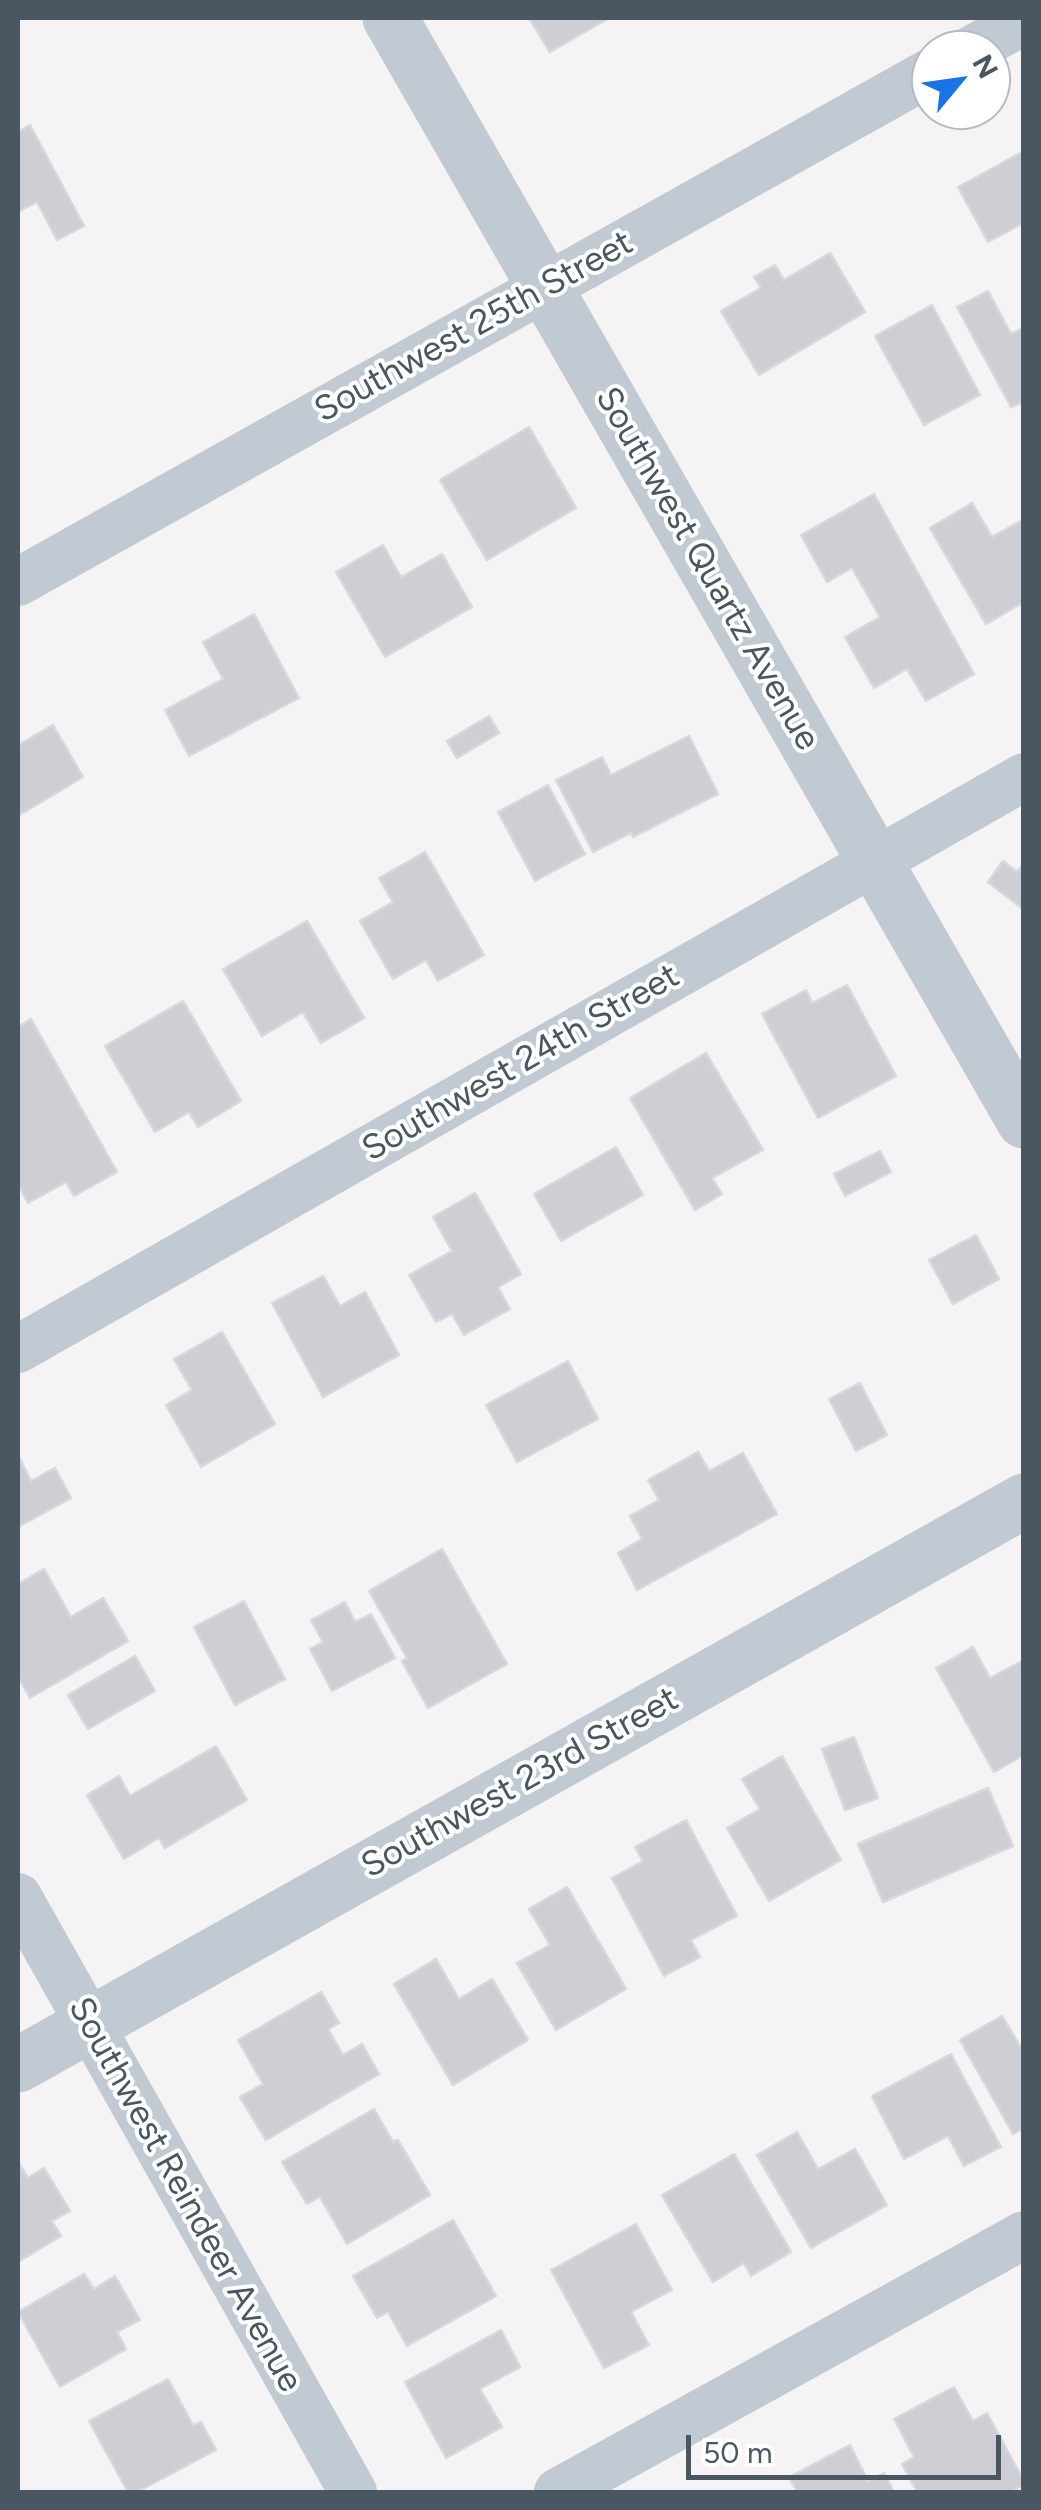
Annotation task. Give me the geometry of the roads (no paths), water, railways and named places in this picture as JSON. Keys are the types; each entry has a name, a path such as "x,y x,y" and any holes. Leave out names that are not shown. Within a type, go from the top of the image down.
{"street":[{"name":"Southwest Quartz Avenue","path":"390,18 1024,1121"},
{"name":"Southwest 25th Street","path":"18,582 911,83"},
{"name":"Southwest 24th Street","path":"18,1349 1024,777"},
{"name":"Southwest 23rd Street","path":"18,2065 1024,1501"},
{"name":"Southwest Reindeer Avenue","path":"18,1897 352,2492"},
{"path":"558,2492 1024,2235"}]}
